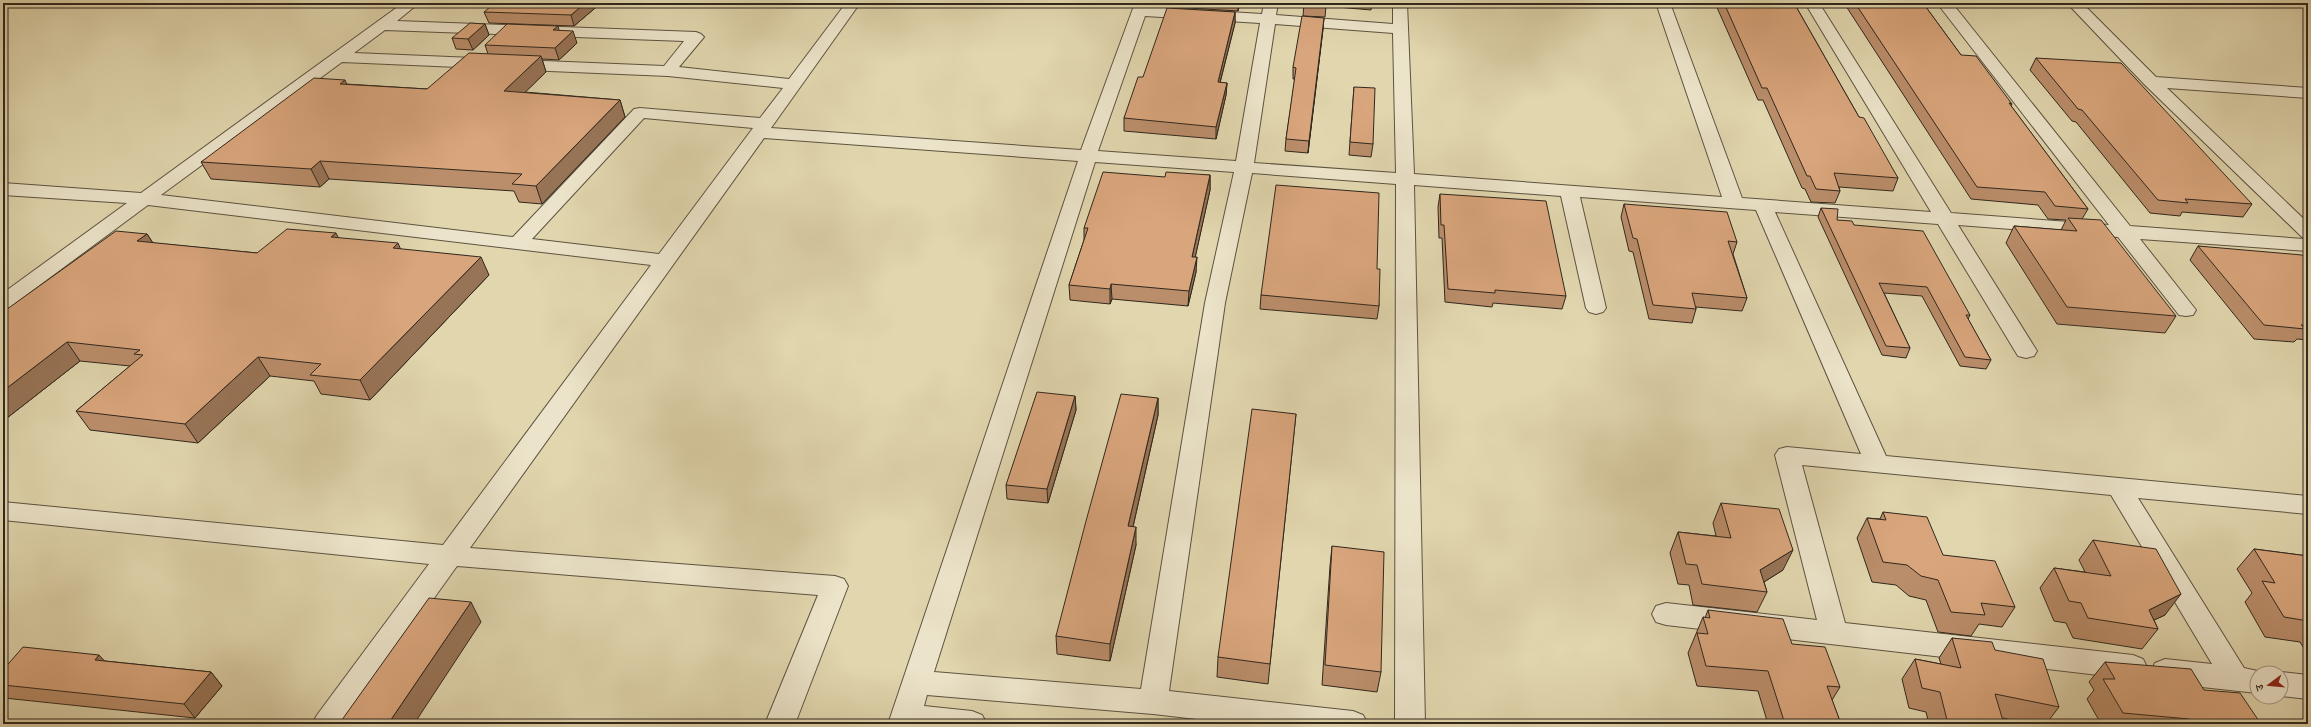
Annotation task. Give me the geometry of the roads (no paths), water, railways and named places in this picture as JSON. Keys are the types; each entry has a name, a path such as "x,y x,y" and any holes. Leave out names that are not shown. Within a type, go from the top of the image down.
{"street":[{"path":"3,303 341,57 412,3"},
{"path":"327,724 853,3"},
{"path":"1400,3 1405,179 1410,724"},
{"path":"1663,3 1734,203"},
{"path":"1812,3 2026,351"},
{"path":"1944,3 2186,310"},
{"path":"2074,3 2151,82 2308,234"},
{"path":"972,724 904,720 1088,156 1141,7 1270,12 1388,27 1400,30"},
{"path":"1153,702 1214,303 1244,168 1270,12"},
{"path":"384,25 696,37 668,71"},
{"path":"470,62 506,30"},
{"path":"341,57 668,71 794,84"},
{"path":"2151,82 2308,93"},
{"path":"519,242 640,113 762,128 1088,156 2308,245"},
{"path":"3,189 144,199 519,242 665,261"},
{"path":"1569,191 1596,308"},
{"path":"1763,205 1877,462"},
{"path":"1834,634 1787,455 1877,462 2308,505"},
{"path":"2118,486 2246,680"},
{"path":"3,511 450,556 835,586 780,724"},
{"path":"1666,614 2246,680"},
{"path":"916,682 1153,702 1353,724"},
{"path":"2289,685 2308,687"}]}
